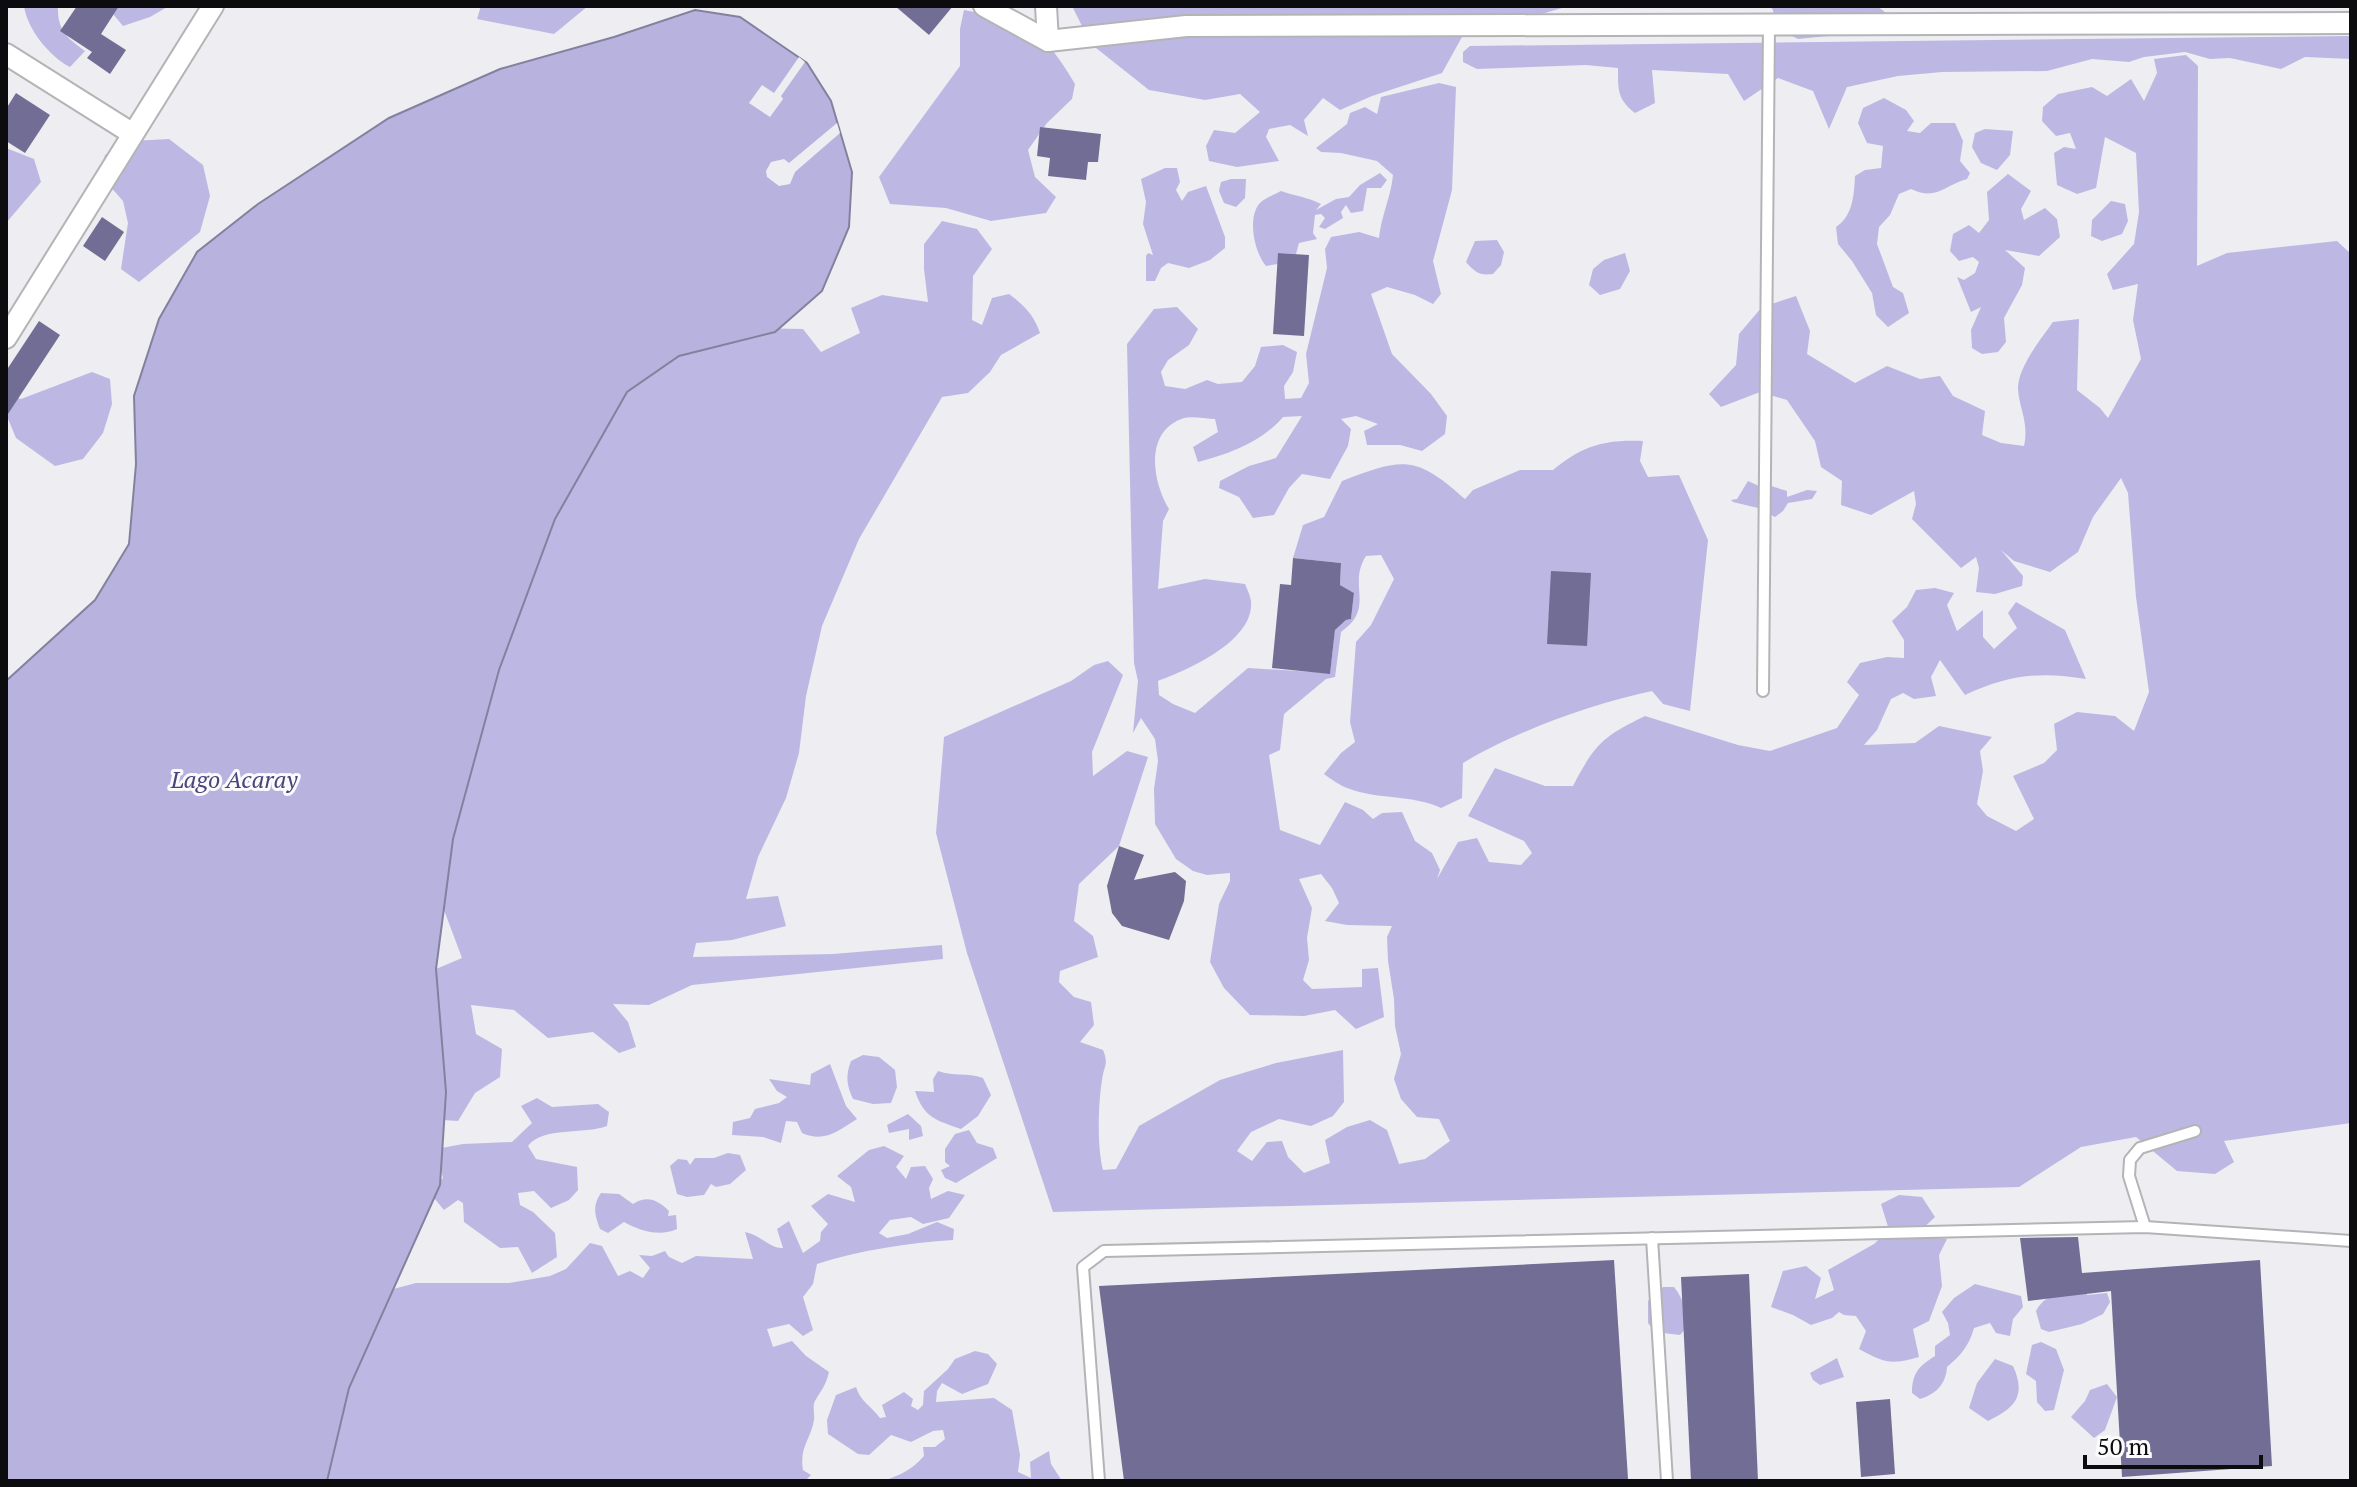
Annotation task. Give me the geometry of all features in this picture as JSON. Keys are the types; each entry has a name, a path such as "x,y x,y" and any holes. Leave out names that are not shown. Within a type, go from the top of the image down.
{"street":[{"path":"6,338 213,6"},
{"path":"984,6 1048,41 1186,26 1594,16 1769,27 1882,15 2159,15 2351,23"},
{"path":"1046,6 1048,41"},
{"path":"6,54 133,134"}],"lane":[{"path":"1763,691 1769,27"},
{"path":"2145,1227 2129,1176 2130,1160 2140,1148 2195,1131"},
{"path":"1099,1481 1083,1267 1104,1251 2145,1227 2351,1241"},
{"path":"1652,1238 1667,1481"}],"shaded area":[{"path":"24,6 58,6 64,33 85,51 70,67 41,41 30,24"},
{"path":"117,6 169,6 150,17 123,26 113,14"},
{"path":"481,6 588,6 554,34 477,19"},
{"path":"1072,6 1569,6 1462,37 1442,73 1340,110 1323,98 1304,120 1308,136 1290,125 1269,129 1266,137 1279,161 1237,167 1209,161 1206,146 1214,130 1235,133 1260,112 1240,94 1205,100 1149,90 1091,44"},
{"path":"1770,6 1877,6 1890,16 1851,33 1798,39 1776,28"},
{"path":"964,10 1004,19 1031,30 1052,50 1075,84 1072,99 1047,123 1028,150 1035,177 1056,197 1046,213 991,221 946,208 890,204 879,177 960,66 960,29"},
{"path":"2351,36 2351,59 2305,57 2281,69 2230,58 2210,59 2185,52 2129,62 2092,59 2047,71 1942,72 1898,76 1847,87 1829,129 1813,91 1778,78 1744,101 1728,74 1652,70 1655,103 1635,113 1620,93 1618,68 1586,65 1477,69 1463,62 1463,52 1470,46"},
{"path":"2186,55 2198,66 2197,266 2227,253 2337,241 2351,254 2351,1123 2224,1141 2234,1162 2215,1174 2177,1171 2136,1137 2081,1147 2019,1187 1053,1212 967,953 936,833 944,737 1071,681 1094,665 1108,661 1123,675 1092,752 1093,776 1127,751 1148,757 1119,846 1079,884 1074,921 1093,936 1098,957 1060,971 1059,982 1074,997 1091,1002 1094,1025 1080,1042 1103,1050 1105,1055 1099,1125 1103,1170 1116,1169 1139,1126 1220,1080 1276,1063 1343,1050 1344,1102 1333,1116 1311,1126 1279,1119 1251,1132 1237,1151 1252,1161 1267,1142 1282,1141 1288,1157 1304,1173 1330,1163 1325,1140 1347,1127 1370,1120 1387,1130 1399,1164 1425,1159 1450,1141 1439,1119 1417,1117 1401,1099 1394,1079 1401,1054 1388,961 1387,937 1392,926 1325,921 1339,903 1332,888 1321,874 1299,879 1312,908 1307,938 1309,960 1303,980 1312,989 1362,987 1362,969 1378,968 1384,1017 1356,1029 1335,1010 1304,1016 1250,1015 1224,988 1210,962 1219,904 1230,881 1230,873 1207,875 1193,871 1176,859 1155,824 1154,789 1158,761 1155,739 1141,718 1133,733 1138,681 1134,663 1127,344 1154,309 1177,307 1198,329 1189,345 1168,360 1161,372 1165,386 1185,389 1207,380 1218,384 1242,382 1255,366 1261,347 1283,345 1297,352 1293,372 1284,386 1285,399 1301,398 1309,383 1306,354 1327,268 1325,249 1331,237 1359,232 1379,238 1393,175 1377,161 1321,152 1316,148 1347,124 1350,113 1365,107 1377,114 1381,97 1439,83 1456,87 1452,190 1433,261 1441,294 1433,304 1387,287 1371,294 1392,354 1431,394 1447,416 1445,434 1422,451 1400,445 1367,445 1364,431 1378,424 1356,416 1341,419 1351,429 1348,446 1330,479 1302,474 1289,488 1274,515 1253,518 1239,497 1219,488 1220,481 1249,466 1276,458 1302,416 1283,417 1275,426 1244,446 1198,462 1193,447 1218,432 1215,419 1188,417 1171,424 1162,434 1155,458 1159,485 1169,509 1163,521 1158,589 1205,579 1245,584 1251,602 1249,616 1231,641 1186,670 1158,681 1159,695 1173,704 1195,713 1248,668 1330,673 1335,630 1351,619 1354,593 1340,585 1341,563 1293,558 1303,525 1324,517 1342,481 1380,468 1408,464 1421,468 1434,474 1465,499 1473,490 1520,470 1553,470 1574,455 1595,446 1617,441 1643,441 1640,461 1648,477 1679,475 1708,540 1690,711 1663,704 1652,691 1554,720 1506,740 1463,763 1462,798 1441,808 1418,801 1358,792 1324,774 1341,753 1355,742 1350,722 1356,642 1371,625 1394,579 1381,555 1366,556 1359,577 1357,614 1341,632 1335,677 1326,679 1284,714 1280,750 1269,755 1280,830 1320,845 1345,802 1363,810 1373,819 1382,813 1402,812 1415,841 1432,853 1440,870 1437,879 1458,842 1477,838 1489,862 1521,865 1532,853 1524,841 1468,816 1495,768 1545,786 1573,786 1587,760 1601,743 1645,716 1738,745 1770,751 1837,728 1859,695 1847,682 1860,663 1887,657 1904,658 1904,640 1892,621 1907,607 1916,590 1935,588 1954,593 1947,605 1957,631 1983,610 1983,637 1994,649 2017,628 2008,613 2016,602 2065,630 2086,679 2054,675 2024,676 1965,695 1940,660 1931,677 1936,696 1914,699 1903,693 1891,699 1877,730 1864,745 1915,743 1939,726 1992,737 1980,751 1983,771 1977,804 1987,816 2016,831 2034,819 2013,776 2044,763 2057,750 2054,724 2077,712 2115,716 2134,731 2149,692 2136,597 2128,493 2121,478 2093,517 2078,552 2050,572 2014,561 2001,550 2023,576 2022,586 1995,594 1976,592 1979,568 1976,557 1961,568 1912,519 1916,504 1914,491 1871,515 1841,505 1842,481 1821,467 1815,441 1787,400 1760,392 1721,407 1709,394 1736,365 1739,334 1762,307 1796,296 1810,331 1807,354 1855,383 1887,366 1920,379 1940,376 1953,396 1985,411 1982,435 2001,443 2024,446 2025,424 2018,390 2021,372 2053,322 2079,319 2077,390 2108,418 2141,359 2133,320 2138,284 2113,290 2107,274 2134,244 2139,212 2136,153 2105,137 2096,188 2077,194 2057,185 2054,153 2064,147 2076,149 2070,133 2056,136 2042,121 2043,107 2058,94 2092,87 2107,96 2131,79 2144,101 2157,73 2154,59"},
{"path":"1884,98 1906,110 1914,121 1907,131 1920,133 1931,123 1955,123 1963,141 1960,161 1970,173 1967,179 1933,193 1911,189 1899,194 1890,215 1879,227 1877,244 1893,287 1903,293 1909,313 1888,327 1876,315 1872,293 1838,244 1836,227 1849,211 1855,176 1865,170 1881,168 1883,146 1867,143 1858,123 1863,108"},
{"path":"1985,129 2013,131 2010,155 1997,170 1981,163 1972,147 1975,133"},
{"path":"169,139 203,165 210,196 200,232 139,282 121,269 128,223 123,201 100,175 105,155 132,141"},
{"path":"6,148 34,159 41,182 6,223"},
{"path":"1165,168 1177,168 1180,182 1176,190 1182,201 1188,192 1206,186 1225,237 1225,248 1210,260 1189,268 1168,263 1161,268 1155,281 1146,281 1146,256 1148,253 1153,255 1143,224 1146,202 1141,179"},
{"path":"1380,173 1387,180 1381,188 1367,188 1363,211 1351,213 1346,205 1341,212 1343,218 1325,229 1319,227 1325,218 1321,214 1315,215 1313,233 1317,239 1299,243 1296,254 1278,253 1278,264 1266,266 1256,245 1253,227 1255,211 1261,202 1281,191 1321,204 1316,210 1336,199 1349,197 1360,185"},
{"path":"2008,174 2031,191 2021,209 2024,220 2045,208 2057,219 2060,237 2039,256 2005,250 2025,268 2022,285 2004,318 2006,342 1998,352 1982,354 1972,348 1971,330 1981,307 1971,312 1957,277 1964,280 1975,273 1979,262 1973,257 1959,261 1950,251 1953,234 1969,225 1979,233 1989,220 1987,192"},
{"path":"1246,179 1245,198 1236,207 1224,203 1219,191 1221,182"},
{"path":"2111,201 2125,204 2128,221 2122,234 2102,241 2091,236 2092,220"},
{"path":"942,221 977,229 992,249 973,276 972,320 982,325 992,298 1009,294 1028,311 1040,333 1001,355 990,372 968,393 942,397 859,539 822,626 806,696 799,753 786,798 758,857 746,899 778,896 786,926 732,940 696,943 693,957 833,954 942,945 943,959 692,985 649,1005 613,1004 628,1022 636,1047 619,1053 593,1032 548,1038 514,1010 471,1005 476,1034 502,1049 500,1077 475,1093 458,1121 428,1119 436,969 462,958 444,910 437,840 450,735 624,378 743,328 803,329 821,352 860,333 851,308 882,295 928,302 924,244"},
{"path":"1497,240 1504,252 1501,265 1493,274 1478,272 1466,262 1475,241"},
{"path":"1625,253 1630,271 1620,289 1600,295 1589,285 1593,269 1604,260"},
{"path":"92,372 110,379 112,404 103,433 83,459 55,466 16,438 6,414 15,397 21,399"},
{"path":"1748,481 1759,486 1763,497 1771,486 1787,491 1787,497 1807,490 1817,491 1812,499 1788,503 1775,517 1731,500 1737,499"},
{"path":"863,1055 879,1057 895,1070 897,1087 891,1103 873,1104 853,1099 848,1085 848,1071 851,1061"},
{"path":"830,1064 846,1106 857,1119 831,1134 817,1137 802,1133 797,1122 786,1121 781,1143 763,1137 732,1135 733,1122 750,1118 755,1109 779,1103 787,1097 777,1091 769,1079 810,1085 811,1074"},
{"path":"938,1071 983,1078 991,1095 978,1116 961,1129 927,1113 915,1091 934,1092 933,1079"},
{"path":"537,1098 552,1107 598,1104 609,1112 607,1126 554,1133 528,1146 536,1159 577,1167 578,1190 569,1200 551,1208 534,1191 518,1193 520,1205 533,1212 555,1233 557,1257 532,1273 518,1247 500,1248 464,1222 463,1203 458,1200 444,1210 429,1192 443,1178 436,1149 463,1144 512,1142 532,1123 521,1106"},
{"path":"908,1114 921,1126 923,1136 909,1140 909,1129 889,1133 887,1125"},
{"path":"969,1130 977,1143 993,1148 997,1158 956,1183 945,1178 941,1170 950,1166 945,1162 945,1149 955,1134"},
{"path":"884,1146 904,1156 896,1167 906,1179 911,1167 925,1166 933,1179 929,1188 931,1199 948,1191 965,1195 949,1218 923,1224 911,1217 890,1220 879,1233 887,1238 908,1234 937,1222 954,1229 953,1240 884,1248 817,1264 813,1284 803,1297 813,1330 803,1336 789,1324 767,1329 773,1347 792,1341 806,1356 829,1372 814,1403 814,1420 802,1462 803,1470 811,1475 805,1481 313,1481 348,1301 416,1283 509,1283 550,1276 566,1269 590,1243 602,1246 618,1276 630,1271 643,1278 650,1268 639,1255 652,1256 665,1251 669,1257 682,1263 696,1256 753,1259 745,1232 783,1248 777,1229 789,1221 803,1253 820,1241 821,1232 828,1224 811,1206 828,1194 855,1202 851,1187 837,1176 869,1150"},
{"path":"728,1153 740,1155 746,1170 730,1184 716,1187 711,1184 704,1195 687,1197 677,1194 670,1166 678,1159 687,1160 690,1165 695,1158 714,1158"},
{"path":"601,1193 619,1194 633,1204 648,1199 656,1202 669,1211 668,1216 676,1215 677,1229 664,1233 650,1232 624,1222 608,1233 600,1229 596,1215 595,1206"},
{"path":"1899,1195 1922,1197 1935,1217 1917,1234 1947,1239 1939,1255 1942,1286 1929,1321 1913,1329 1919,1357 1888,1361 1859,1349 1866,1331 1856,1316 1839,1312 1832,1318 1811,1325 1771,1307 1783,1271 1806,1266 1821,1278 1815,1299 1834,1290 1828,1270 1874,1244 1889,1230 1881,1204"},
{"path":"1975,1284 2021,1296 2023,1307 2013,1319 2010,1336 1996,1333 1990,1323 1974,1328 1964,1350 1947,1367 1939,1388 1920,1399 1912,1393 1915,1375 1935,1356 1935,1346 1950,1335 1942,1312 1954,1298"},
{"path":"1663,1287 1674,1287 1684,1306 1687,1327 1680,1335 1655,1332 1648,1323 1648,1301"},
{"path":"2086,1289 2087,1295 2107,1293 2110,1302 2103,1314 2082,1324 2049,1332 2041,1329 2036,1311 2045,1300 2058,1294"},
{"path":"2041,1342 2056,1349 2064,1370 2054,1410 2045,1411 2037,1402 2036,1381 2026,1374 2032,1345"},
{"path":"975,1351 988,1354 997,1364 988,1384 962,1394 942,1383 936,1402 994,1398 1012,1410 1020,1455 1018,1472 1031,1478 1030,1462 1049,1451 1051,1464 1062,1481 883,1481 915,1465 924,1456 923,1447 935,1447 945,1439 943,1430 933,1431 911,1442 891,1435 869,1455 858,1454 828,1434 827,1420 836,1395 856,1387 863,1400 880,1418 886,1417 882,1405 904,1392 913,1399 911,1406 918,1410 923,1405 924,1391 955,1359"},
{"path":"1837,1358 1844,1377 1820,1385 1813,1380 1810,1373"},
{"path":"1995,1359 2013,1366 2019,1386 2016,1400 2011,1406 1988,1421 1969,1408 1977,1383"},
{"path":"2107,1384 2117,1397 2105,1430 2094,1438 2071,1417 2090,1390"}],"water":[{"name":"Lago Acaray","path":"695,10 740,17 807,63 831,101 852,172 849,227 822,291 775,332 679,356 627,392 555,519 499,670 453,839 436,969 446,1092 440,1185 349,1388 327,1481 6,1481 6,681 95,600 129,544 136,464 134,396 159,319 197,252 258,204 389,118 500,69"}],"pier":[{"path":"799,57 805,62 770,117 749,103 762,85 774,93"},
{"path":"837,123 840,133 795,172 790,184 779,186 767,177 766,171 771,162 784,159 789,163"}],"building":[{"path":"77,6 119,6 101,34 126,50 110,74 87,58 92,52 60,31"},
{"path":"895,6 953,6 929,35"},
{"path":"16,93 50,115 25,153 6,141 6,109"},
{"path":"1040,127 1101,134 1098,162 1088,162 1086,180 1048,176 1050,158 1037,156"},
{"path":"102,217 124,232 105,261 83,246"},
{"path":"1278,253 1309,255 1304,336 1273,334"},
{"path":"39,321 60,335 6,417 6,371"},
{"path":"1293,558 1341,563 1340,585 1354,593 1351,619 1335,630 1330,674 1272,668 1280,584 1291,585"},
{"path":"1551,571 1591,573 1587,646 1547,644"},
{"path":"1119,846 1144,855 1134,880 1175,872 1186,881 1184,901 1169,940 1122,926 1112,913 1107,886"},
{"path":"2078,1237 2082,1273 2260,1260 2272,1466 2122,1477 2111,1291 2028,1301 2020,1238"},
{"path":"1614,1260 1628,1479 1124,1481 1099,1286"},
{"path":"1749,1274 1758,1481 1691,1481 1681,1277"},
{"path":"1890,1399 1895,1474 1861,1477 1856,1402"}]}
